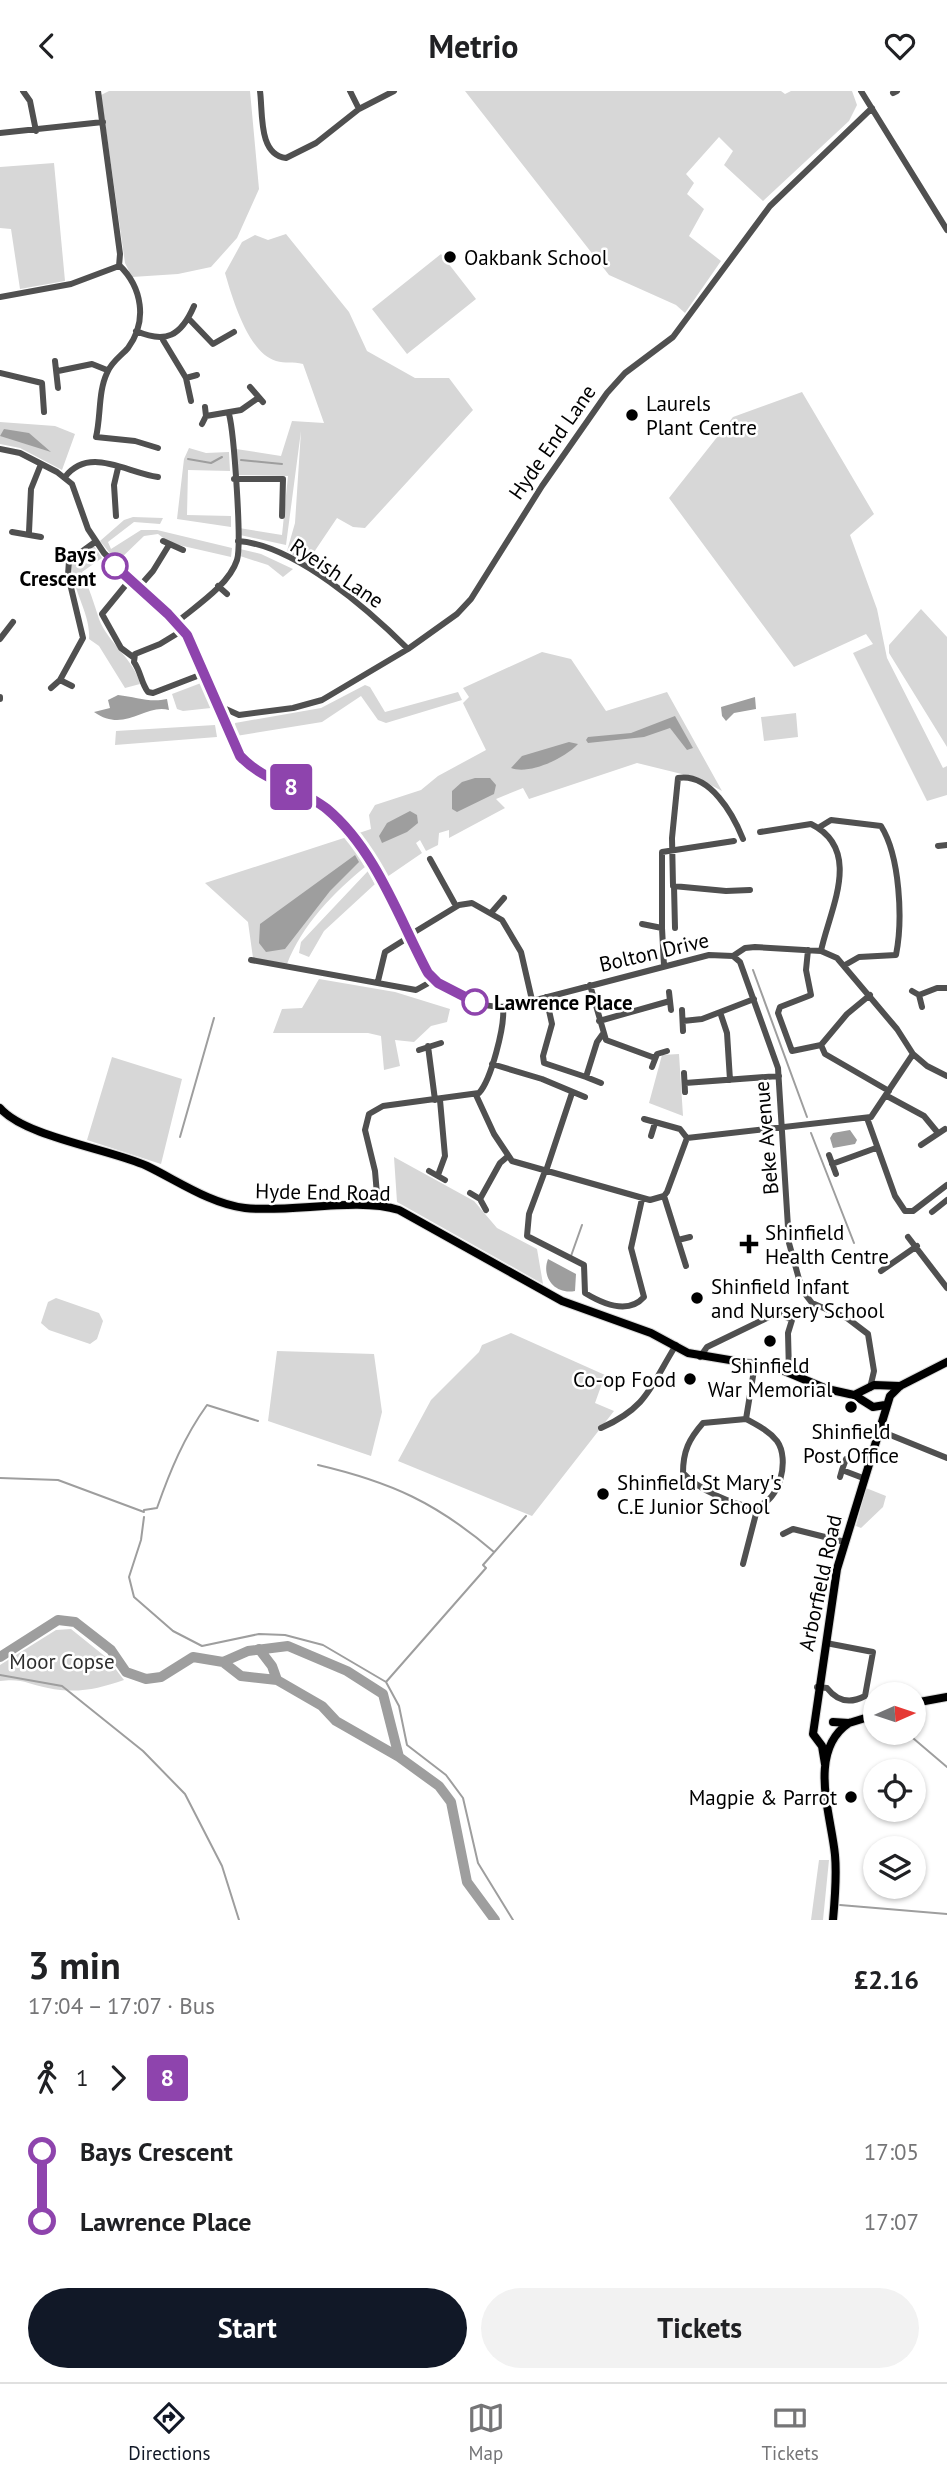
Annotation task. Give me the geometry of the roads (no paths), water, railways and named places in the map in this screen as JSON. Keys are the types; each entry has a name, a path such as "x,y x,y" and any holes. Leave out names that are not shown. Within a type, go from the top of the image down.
{"main road":[{"name":"Hyde End Road","path":"0,1108 26,1125 146,1166 230,1206 271,1209 378,1206 411,1216 562,1301 700,1357 755,1364 789,1373 816,1385 854,1395 870,1405"},
{"path":"854,1395 868,1389 900,1386 947,1362"},
{"path":"870,1405 887,1402 900,1386"},
{"path":"883,1387 887,1402"},
{"name":"Arborfield Road","path":"868,1389 878,1430"},
{"name":"Arborfield Road","path":"815,1723 817,1687 834,1584 887,1402"},
{"path":"926,1701 947,1697"},
{"path":"818,1705 830,1721 834,1737 825,1764"},
{"path":"834,1916 835,1856 825,1764 819,1742 813,1734 815,1723 849,1723 863,1719"},
{"path":"819,1742 834,1737 849,1723"}],"street":[{"path":"23,91 30,101 36,131"},
{"path":"99,91 119,265 129,274 139,295 140,317 128,348 107,370 96,437 135,441 158,448"},
{"path":"268,91 260,91 266,143 281,157 292,156 316,143 359,109 394,91"},
{"path":"349,91 359,109"},
{"path":"861,91 947,230"},
{"name":"Hyde End Lane","path":"205,673 219,706 239,715 312,703 332,696 440,627 471,599 542,486 613,385 673,337 770,206 872,108"},
{"path":"0,133 103,122"},
{"path":"0,297 71,284 113,271 119,265"},
{"path":"163,340 189,319 194,306"},
{"path":"189,319 209,342 227,342 234,332"},
{"path":"136,331 163,340 186,378 191,401"},
{"path":"55,361 58,388"},
{"path":"58,371 92,364 107,370"},
{"path":"0,373 42,383 44,412"},
{"path":"186,378 197,375"},
{"path":"206,416 229,414 260,400 250,387"},
{"path":"202,424 206,416 205,407"},
{"path":"177,622 218,586 237,560 234,447 229,414"},
{"path":"234,447 243,447"},
{"path":"0,449 11,450 41,464 72,484 96,542 129,581 183,629 203,660 205,673 148,692 133,657 121,649 103,614 129,581"},
{"path":"65,477 72,467 88,460 158,477"},
{"path":"29,532 31,489 41,464"},
{"path":"117,516 114,485 118,468"},
{"path":"224,475 283,479 282,516"},
{"path":"273,500 283,501"},
{"path":"225,513 236,513"},
{"path":"12,532 29,532 41,537"},
{"name":"Ryeish Lane","path":"238,541 274,552 318,576 363,609 408,649"},
{"path":"51,688 60,680 83,638 84,631 67,568 73,557 96,542"},
{"path":"138,588 153,571 166,543 183,550"},
{"path":"218,586 227,594"},
{"path":"0,639 13,622"},
{"path":"133,657 183,629"},
{"path":"60,680 72,686"},
{"path":"675,929 672,849 680,778 689,779 713,792 732,814 743,839"},
{"path":"818,828 826,821 839,820 871,822 881,826 897,881 900,916 896,955 859,957 845,965"},
{"path":"760,832 806,824 818,828 837,853 841,875 821,951"},
{"path":"664,966 660,855 672,849 734,841"},
{"path":"938,846 947,845"},
{"path":"430,859 456,907"},
{"path":"427,873 435,869"},
{"name":"Bolton Drive","path":"380,880 434,980 465,998 484,1005 503,1007 719,953 733,956 745,948 821,951 845,965 913,1054 927,1066 947,1076"},
{"path":"674,887 750,890"},
{"path":"491,913 504,898"},
{"path":"378,981 385,952 456,907 472,902 502,920 521,953 533,1000"},
{"path":"642,924 662,928"},
{"path":"808,950 806,972 811,995 780,1007 778,1013 792,1051 795,1053 821,1045 847,1014 870,995"},
{"name":"Beke Avenue","path":"733,956 740,962 776,1060 790,1251 802,1290 812,1303 847,1318 868,1334 874,1371"},
{"path":"251,960 416,990 434,980"},
{"path":"590,985 602,1035 610,1042 655,1058"},
{"path":"919,995 936,988 947,988"},
{"path":"912,991 919,995 922,1007"},
{"path":"669,992 671,1010"},
{"path":"546,997 552,1024 542,1060 601,1083"},
{"path":"682,1021 720,1012 754,999"},
{"path":"599,1021 670,1001"},
{"path":"378,1206 366,1121 373,1109 476,1095 483,1090 502,1025 503,1007"},
{"path":"682,1010 683,1031"},
{"path":"720,1012 727,1033 730,1080"},
{"path":"586,1077 597,1042 602,1035"},
{"path":"419,1050 441,1044"},
{"path":"821,1045 825,1054 924,1116 938,1133"},
{"path":"428,1046 445,1156 438,1175"},
{"path":"652,1067 655,1058 667,1051"},
{"path":"687,1137 867,1118 875,1113 913,1054"},
{"path":"492,1064 585,1097"},
{"path":"684,1073 685,1092"},
{"path":"685,1083 779,1076"},
{"path":"572,1093 529,1214 527,1236 581,1263 587,1271 585,1293 620,1308 638,1304 644,1297 644,1290 631,1241 642,1199"},
{"path":"476,1095 507,1157 519,1165 642,1199 664,1196"},
{"path":"867,1118 895,1196 905,1210 913,1211 947,1185"},
{"path":"645,1119 680,1129 687,1137"},
{"path":"651,1136 655,1123"},
{"path":"921,1145 945,1129"},
{"path":"686,1266 664,1196 687,1137"},
{"path":"832,1164 876,1147"},
{"path":"829,1155 836,1174"},
{"path":"480,1199 500,1164 507,1157"},
{"path":"429,1171 445,1180"},
{"path":"934,1184 939,1192"},
{"path":"470,1193 480,1199 486,1210"},
{"path":"932,1212 946,1204"},
{"path":"678,1240 690,1237"},
{"path":"908,1237 947,1288"},
{"path":"881,1271 916,1246"},
{"path":"940,1279 947,1274"},
{"path":"700,1357 707,1347 771,1315 780,1314 792,1320 788,1333 789,1373"},
{"path":"601,1428 630,1415 640,1405 676,1345"},
{"path":"746,1419 755,1364"},
{"path":"874,1371 883,1387"},
{"path":"868,1389 874,1371"},
{"path":"746,1419 767,1431 778,1442 783,1453 783,1465 774,1494 758,1506 748,1506 698,1487 684,1473 683,1455 689,1439 704,1423 746,1419"},
{"path":"878,1430 947,1458"},
{"path":"846,1459 841,1473 863,1478"},
{"path":"743,1564 758,1506"},
{"path":"783,1534 793,1529 845,1542"},
{"path":"817,1687 827,1688 834,1697 846,1700 865,1696 869,1689 873,1652 826,1643"}],"waterway":[{"path":"188,459 211,463 222,457"},
{"path":"241,460 282,464"},
{"path":"753,970 807,1117"},
{"path":"180,1137 214,1018"},
{"path":"811,1133 854,1243"},
{"path":"571,1256 582,1225"},
{"path":"144,1510 157,1508 178,1455 207,1405 258,1421"},
{"path":"318,1465 391,1487 433,1507 494,1552"},
{"path":"0,1478 58,1480 144,1512"},
{"path":"386,1682 486,1568 483,1565 526,1516"},
{"path":"144,1517 141,1540 129,1577 134,1597 173,1631 202,1646 259,1634 285,1635 323,1645 386,1682 399,1706 407,1745 446,1775 463,1798 478,1863 513,1920"},
{"path":"0,1657 58,1620 75,1622 111,1650 126,1672 146,1679 161,1677 193,1657 223,1662 248,1651 288,1646 347,1671 383,1694 399,1757"},
{"path":"259,1649 272,1666 277,1680"},
{"path":"223,1662 241,1676 277,1680 322,1706 336,1721 399,1757 439,1786 451,1802 467,1882 495,1920"},
{"path":"0,1675 62,1686 143,1751 185,1794 222,1866 239,1920"},
{"path":"921,1745 947,1767"},
{"path":"840,1905 947,1914"}],"place":[{"name":"Oakbank School","path":"450,257"},
{"name":"Laurels Plant Centre","path":"632,415"},
{"name":"Bays Crescent","path":"115,566"},
{"name":"Lawrence Place","path":"475,1002"},
{"name":"Shinfield Health Centre","path":"749,1244"},
{"name":"Shinfield Infant and Nursery School","path":"697,1298"},
{"name":"Shinfield War Memorial","path":"770,1341"},
{"name":"Co-op Food","path":"690,1379"},
{"name":"Shinfield Post Office","path":"851,1407"},
{"name":"Shinfield St Mary's C.E Junior School","path":"603,1494"},
{"name":"Magpie & Parrot","path":"851,1797"}],"park label":[{"name":"Moor Copse","path":"62,1661"}]}
